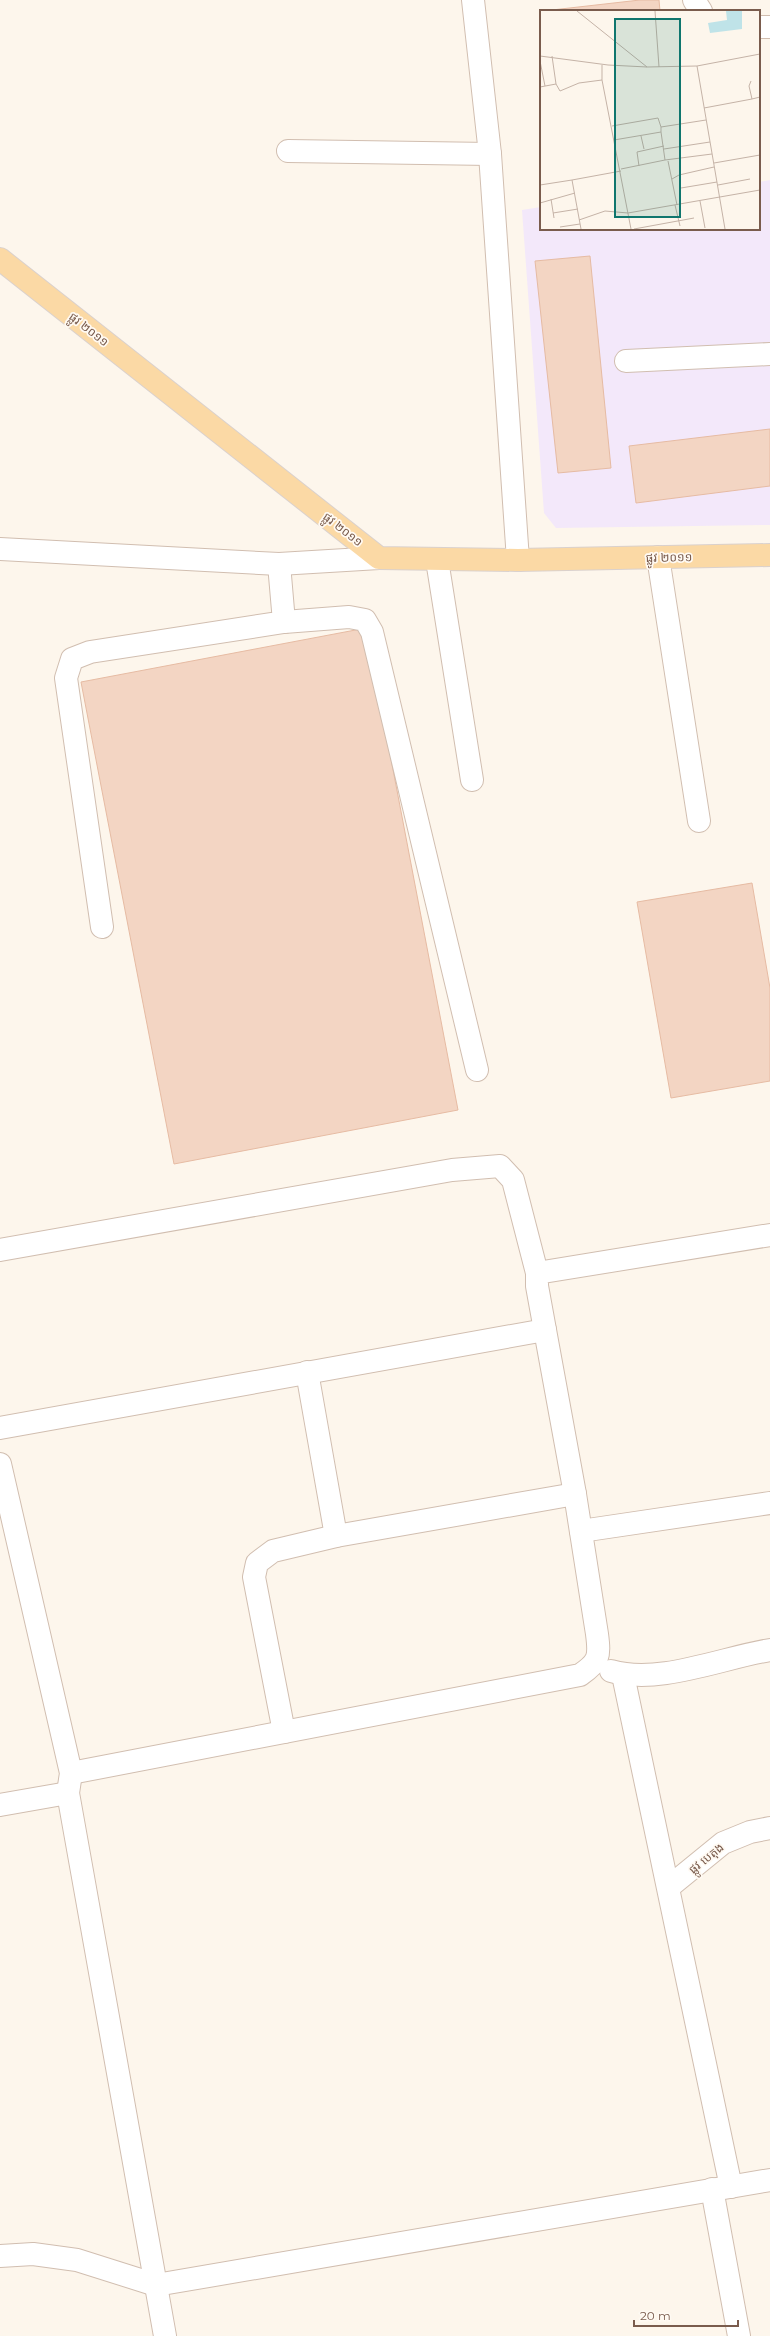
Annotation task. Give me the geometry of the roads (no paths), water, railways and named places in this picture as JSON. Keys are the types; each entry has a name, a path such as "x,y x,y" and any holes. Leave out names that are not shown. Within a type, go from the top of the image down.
{"main road":[{"name":"ផ្លូវ ២០១១","path":"0,259 379,558 518,560 770,555"}],"street":[{"path":"473,0 490,154 518,560"},
{"path":"694,0 700,10"},
{"path":"288,151 490,154"},
{"path":"626,361 770,354"},
{"path":"0,549 279,564 379,558"},
{"path":"658,557 699,821"},
{"path":"437,560 472,780"},
{"path":"279,564 284,622"},
{"path":"102,928 66,678 72,659 90,652 284,622 349,617 364,620 372,632 477,1070"},
{"path":"0,1250 452,1170 500,1166 513,1180 537,1273 537,1286 544,1330 575,1494 600,1653 593,1666 580,1675 284,1732 70,1783 0,1805"},
{"path":"537,1273 770,1235"},
{"path":"0,1428 544,1330"},
{"path":"307,1372 336,1536"},
{"path":"0,1464 70,1783 165,2336"},
{"path":"284,1732 254,1577 257,1562 273,1551 336,1536 575,1494"},
{"path":"581,1531 770,1503"},
{"path":"593,1666 623,1675 654,1676 770,1650"},
{"path":"623,1675 668,1888 722,2188 739,2336"},
{"name":"ផ្លូវ បេតុង","path":"668,1888 723,1843 750,1832 770,1828"},
{"path":"0,2256 33,2254 78,2260 156,2285 770,2180"}]}
